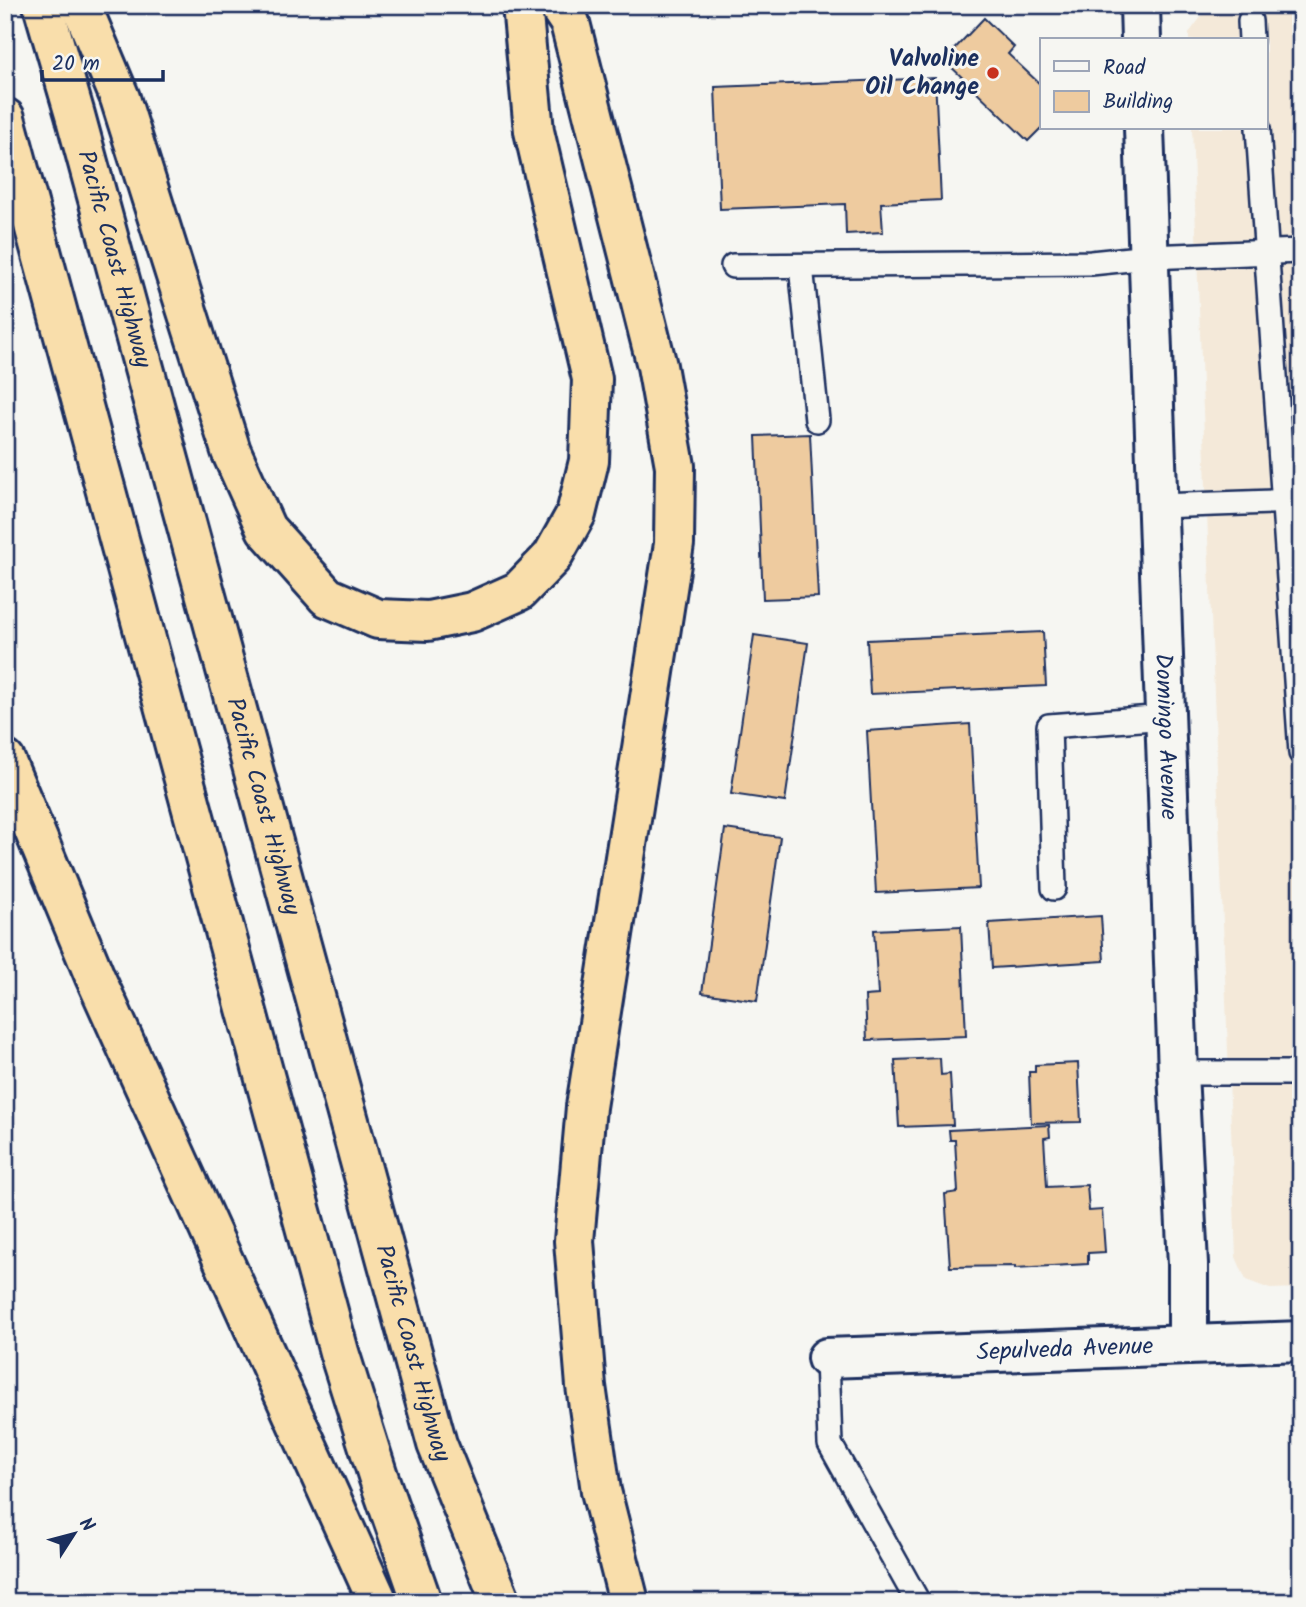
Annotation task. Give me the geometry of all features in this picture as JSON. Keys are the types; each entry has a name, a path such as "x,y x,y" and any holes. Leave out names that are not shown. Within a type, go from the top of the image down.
{"highway":[{"name":"Pacific Coast Highway","path":"43,5 437,1444 501,1602"},
{"path":"81,5 120,98 231,451 267,529 327,597 378,619 428,621 472,612 519,591 552,557 576,514 589,461 592,379 534,131 522,5"},
{"path":"558,5 570,23 654,353 675,466 674,544 586,1108 574,1241 586,1386 601,1491 629,1602"},
{"path":"8,125 339,1352 422,1602"},
{"path":"5,760 95,977 378,1602"}],"street":[{"path":"1140,5 1141,38"},
{"name":"Domingo Avenue","path":"1144,130 1178,1073 1188,1264 1188,1345"},
{"name":"Sepulveda Avenue","path":"827,1358 1301,1340"}],"lane":[{"path":"1258,130 1267,253 1293,501 1301,753"},
{"path":"733,267 1091,263 1149,257 1301,251"},
{"path":"801,266 817,420"},
{"path":"1158,506 1293,501"},
{"path":"1054,888 1049,726 1166,717"},
{"path":"1178,1073 1301,1073"},
{"path":"827,1358 830,1444 918,1602"}],"shaded area":[{"path":"1219,5 1301,5 1301,1288 1270,1289 1246,1280 1236,1257 1192,130 1268,130 1268,38 1189,38 1189,33 1204,13"}],"building":[{"name":"Valvoline Oil Change","path":"984,18 1014,47 1008,54 1040,84 1040,129 1028,141 944,60"},
{"path":"935,78 941,200 881,203 883,232 846,234 845,204 720,209 715,87"},
{"path":"810,434 818,597 763,599 756,436"},
{"path":"1043,632 1046,686 870,694 867,640"},
{"path":"754,635 808,643 785,802 731,794"},
{"path":"970,724 979,888 876,893 867,731"},
{"path":"725,829 780,837 757,1001 702,993"},
{"path":"1101,916 1104,961 992,968 989,923"},
{"path":"961,926 966,1036 867,1040 865,996 878,995 874,930"},
{"path":"940,1058 941,1075 950,1074 953,1125 899,1127 895,1060"},
{"path":"1078,1063 1081,1122 1031,1123 1029,1072 1035,1072 1035,1065"},
{"path":"1049,1125 1050,1137 1044,1138 1047,1187 1087,1185 1089,1211 1102,1210 1105,1252 1088,1253 1088,1264 1015,1268 950,1267 945,1194 958,1192 955,1140 950,1140 949,1130"}],"place":[{"name":"Valvoline Oil Change","path":"993,73"}]}
